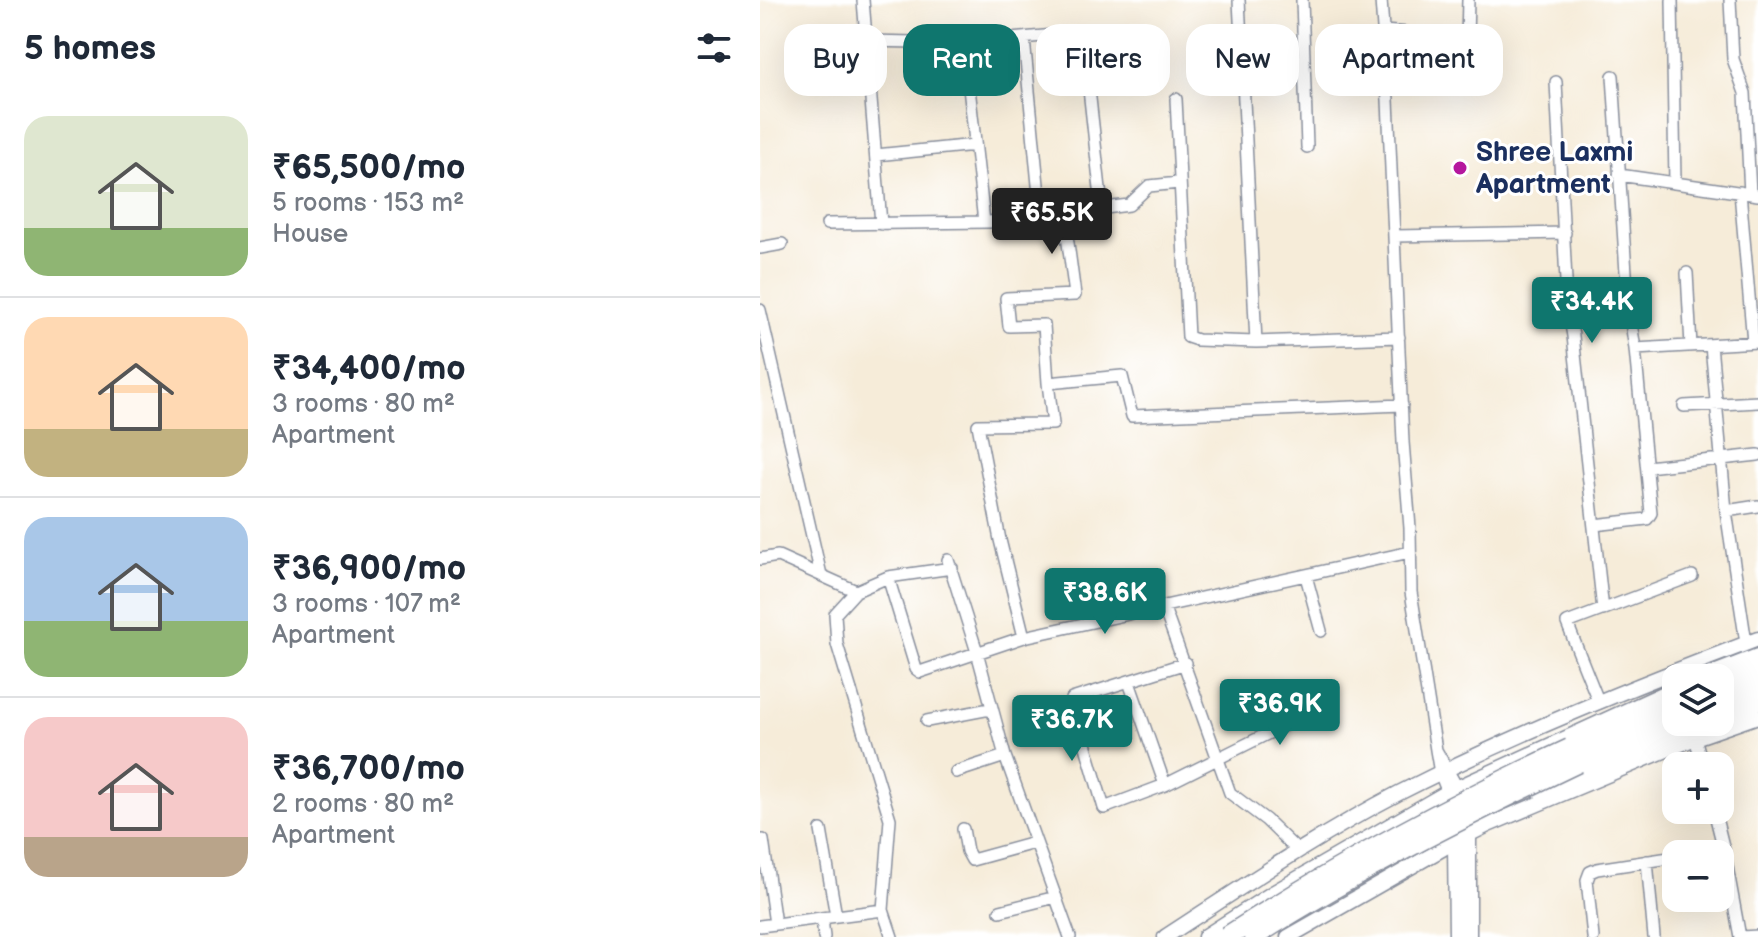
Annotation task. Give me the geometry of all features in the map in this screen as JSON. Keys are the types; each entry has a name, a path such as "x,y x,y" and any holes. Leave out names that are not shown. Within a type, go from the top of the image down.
{"highway":[{"path":"1734,680 1758,671"},
{"path":"1734,695 1758,686"},
{"path":"1251,937 1391,855 1662,711"},
{"path":"1227,937 1300,890 1402,833 1574,756 1662,724"}],"main road":[{"path":"1734,666 1758,657"},
{"path":"1206,937 1313,870 1453,791 1662,695"},
{"path":"1734,710 1758,701"},
{"path":"1264,937 1461,832 1673,736"},
{"path":"1453,791 1461,832 1468,937"},
{"path":"1457,937 1461,832"}],"street":[{"path":"863,0 865,24"},
{"path":"1239,0 1256,342"},
{"path":"1302,0 1307,147"},
{"path":"1381,0 1383,24"},
{"path":"1467,24 1468,0"},
{"path":"1672,0 1675,183"},
{"path":"1635,349 1756,342 1745,93 1733,59 1730,0"},
{"path":"1020,39 1077,33 1085,38 1102,207"},
{"path":"1024,39 1041,216"},
{"path":"1594,525 1649,518 1651,513 1628,303 1613,76"},
{"path":"1556,82 1567,301 1603,610"},
{"path":"871,96 881,224"},
{"path":"970,96 984,222"},
{"path":"1387,96 1411,592 1436,750 1453,791"},
{"path":"1176,99 1186,333 1191,339 1256,342 1399,337"},
{"path":"876,155 975,145"},
{"path":"1619,175 1749,194"},
{"path":"827,224 984,222 1041,216 1129,205 1149,186 1179,183"},
{"path":"1024,637 1000,540 978,425 1053,424 1044,325 1009,326 1006,298 1075,295 1064,213"},
{"path":"1394,236 1565,233"},
{"path":"760,248 782,244"},
{"path":"1687,273 1691,346"},
{"path":"760,310 821,575"},
{"path":"1165,937 1298,851 1398,794 1599,703 1752,641 1726,511 1711,345"},
{"path":"1048,383 1122,376 1132,416 1402,405"},
{"path":"1684,406 1758,402"},
{"path":"1647,467 1758,455"},
{"path":"1726,511 1758,506"},
{"path":"888,577 917,671 923,671 1024,637 1410,552"},
{"path":"760,559 778,556 856,591"},
{"path":"892,937 883,910 890,819 837,644 835,614 856,591 888,577 950,564 1005,756 1070,937"},
{"path":"1306,576 1321,631"},
{"path":"1599,703 1567,623 1692,576"},
{"path":"1164,608 1230,793 1266,820 1298,851"},
{"path":"1186,663 1072,699 1104,808 1165,785 1327,704"},
{"path":"1129,682 1165,785"},
{"path":"927,721 990,709"},
{"path":"1288,937 1461,832 1695,738 1758,716"},
{"path":"1695,738 1699,752"},
{"path":"956,772 1005,756"},
{"path":"963,829 972,860 1034,843"},
{"path":"821,830 836,916"},
{"path":"763,840 775,924"},
{"path":"1593,937 1587,880 1590,872 1662,859"},
{"path":"1647,861 1654,937"},
{"path":"1000,911 1056,897"},
{"path":"1734,904 1740,937 1758,936"},
{"path":"760,926 883,910"},
{"path":"822,918 824,937"}],"place":[{"name":"Shree Laxmi Apartment","path":"1460,168"}]}
